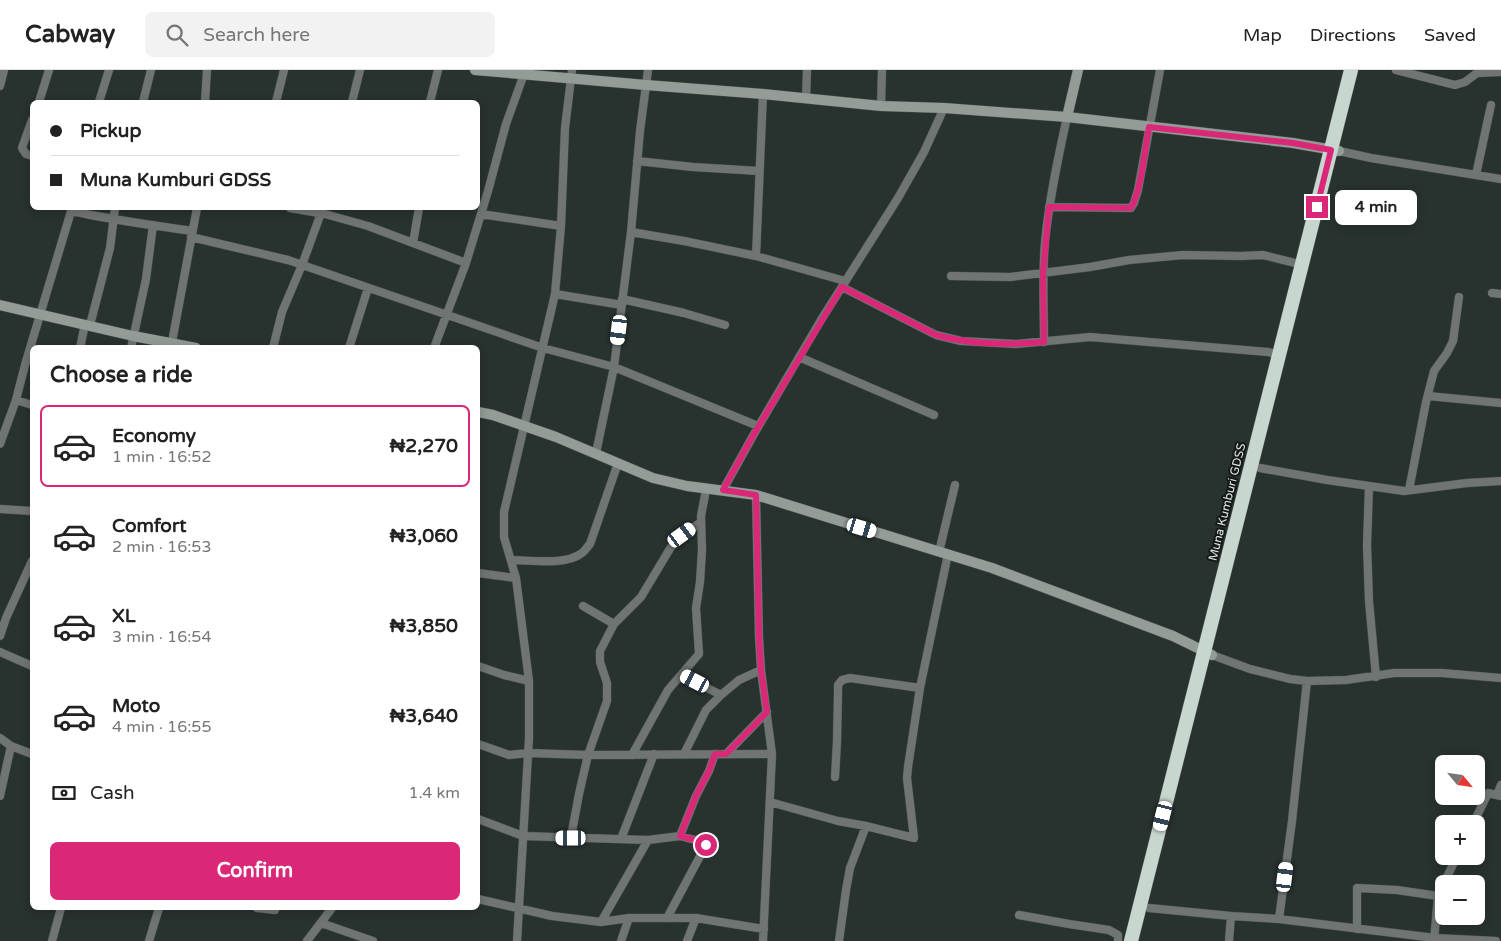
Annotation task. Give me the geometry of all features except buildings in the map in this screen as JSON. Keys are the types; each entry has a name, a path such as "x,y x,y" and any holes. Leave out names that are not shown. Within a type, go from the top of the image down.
{"highway":[{"name":"Muna Kumburi GDSS","path":"1132,941 1208,653 1260,468 1335,151 1351,70"},
{"name":"Muna Kumburi GDSS","path":"1140,941 1280,355 1335,151 1360,70"}],"main road":[{"path":"475,70 524,74 571,74 646,85 881,106 944,108 1067,117 1293,143 1335,151"},
{"path":"1067,117 1078,70"},
{"path":"0,305 133,336 184,345"},
{"path":"480,412 556,436 653,478 706,490 723,490 756,495 992,568 1173,636 1208,653"}],"street":[{"path":"0,86 4,70"},
{"path":"39,100 49,70"},
{"path":"100,100 108,70"},
{"path":"144,100 151,70"},
{"path":"204,100 207,70"},
{"path":"276,100 284,70"},
{"path":"352,100 360,70"},
{"path":"430,100 438,70"},
{"path":"596,453 614,367 631,232 648,70"},
{"path":"806,99 808,70"},
{"path":"881,106 882,70"},
{"path":"1049,207 1131,208 1138,190 1160,70"},
{"path":"1396,70 1455,85 1465,82 1477,73 1501,72"},
{"path":"435,345 466,262 506,124 524,74"},
{"path":"517,941 528,753 528,681 516,578 504,537 504,512 555,294 561,226 564,128 571,74"},
{"path":"756,256 763,94"},
{"path":"1476,175 1491,105"},
{"path":"723,490 799,356 924,152 944,108"},
{"path":"1044,342 1043,273 1049,207 1067,117"},
{"path":"30,126 22,148 26,154 30,155"},
{"path":"1335,151 1501,180"},
{"path":"637,161 760,171"},
{"path":"31,345 72,210"},
{"path":"76,210 113,220 153,225 192,234 302,265 543,348 614,367 758,426"},
{"path":"81,345 110,248 115,210"},
{"path":"172,342 197,210"},
{"path":"413,243 419,210"},
{"path":"274,345 282,312 324,211 466,262"},
{"path":"481,214 561,226"},
{"path":"132,345 146,279 153,225"},
{"path":"631,232 684,240 756,256 844,284 936,335 950,339 1016,344 1090,337 1268,352 1280,355"},
{"path":"951,276 1010,277 1129,260 1183,255 1263,255 1303,265"},
{"path":"350,345 368,288"},
{"path":"1492,293 1501,294"},
{"path":"555,294 622,302 684,313 725,325"},
{"path":"1409,490 1434,371 1451,348 1459,297"},
{"path":"0,444 16,400 30,349"},
{"path":"799,356 934,415"},
{"path":"1428,396 1501,402"},
{"path":"16,400 30,404"},
{"path":"511,560 551,561 570,559 582,553 590,544 602,514 618,463"},
{"path":"1260,468 1404,491 1501,481"},
{"path":"770,802 838,821 914,838 907,778 920,688 956,485"},
{"path":"1369,486 1367,545 1376,677"},
{"path":"632,755 668,690 699,654 696,608 702,550 701,516 706,490"},
{"path":"756,495 761,670 772,754 763,941"},
{"path":"0,509 30,510"},
{"path":"571,838 588,755 607,701 607,683 600,662 600,651 614,624 642,596 671,547 682,535 701,522"},
{"path":"0,636 6,618 30,565"},
{"path":"480,573 516,578"},
{"path":"583,606 614,624"},
{"path":"0,652 30,665"},
{"path":"1208,653 1250,669 1290,679 1308,681 1346,680 1394,673 1442,673 1501,678"},
{"path":"480,667 528,681"},
{"path":"684,754 706,710 739,680 761,670"},
{"path":"682,675 721,695"},
{"path":"835,777 838,685 842,680 850,678 920,688"},
{"path":"1279,919 1308,681"},
{"path":"726,754 767,712"},
{"path":"0,738 11,746 30,753"},
{"path":"480,745 509,755 528,753 588,755 772,754"},
{"path":"0,796 11,746"},
{"path":"621,839 654,754"},
{"path":"680,836 715,754"},
{"path":"1477,815 1488,793 1499,796 1501,784"},
{"path":"480,820 523,836 648,840 680,836 706,845 668,918"},
{"path":"839,941 850,868 866,826"},
{"path":"601,922 648,840"},
{"path":"1357,929 1358,888 1397,890 1435,896"},
{"path":"480,900 519,910 601,922 629,918 696,918 764,930"},
{"path":"1149,908 1279,919 1435,939 1496,941"},
{"path":"52,941 60,910"},
{"path":"149,941 159,910"},
{"path":"307,941 330,910"},
{"path":"1019,915 1109,930 1118,935 1118,941"},
{"path":"1229,941 1231,916"},
{"path":"621,941 629,918"},
{"path":"687,941 696,918"},
{"path":"320,923 373,941"},
{"path":"1435,939 1436,925"}],"route":[{"path":"706,845 680,836 715,754 726,754 745,732 767,712 761,670 759,637 756,495 723,490 754,434 842,287 936,335 950,339 1016,344 1044,342 1043,273 1049,207 1131,208 1138,190 1149,127 1293,143 1331,150 1317,207"}]}
